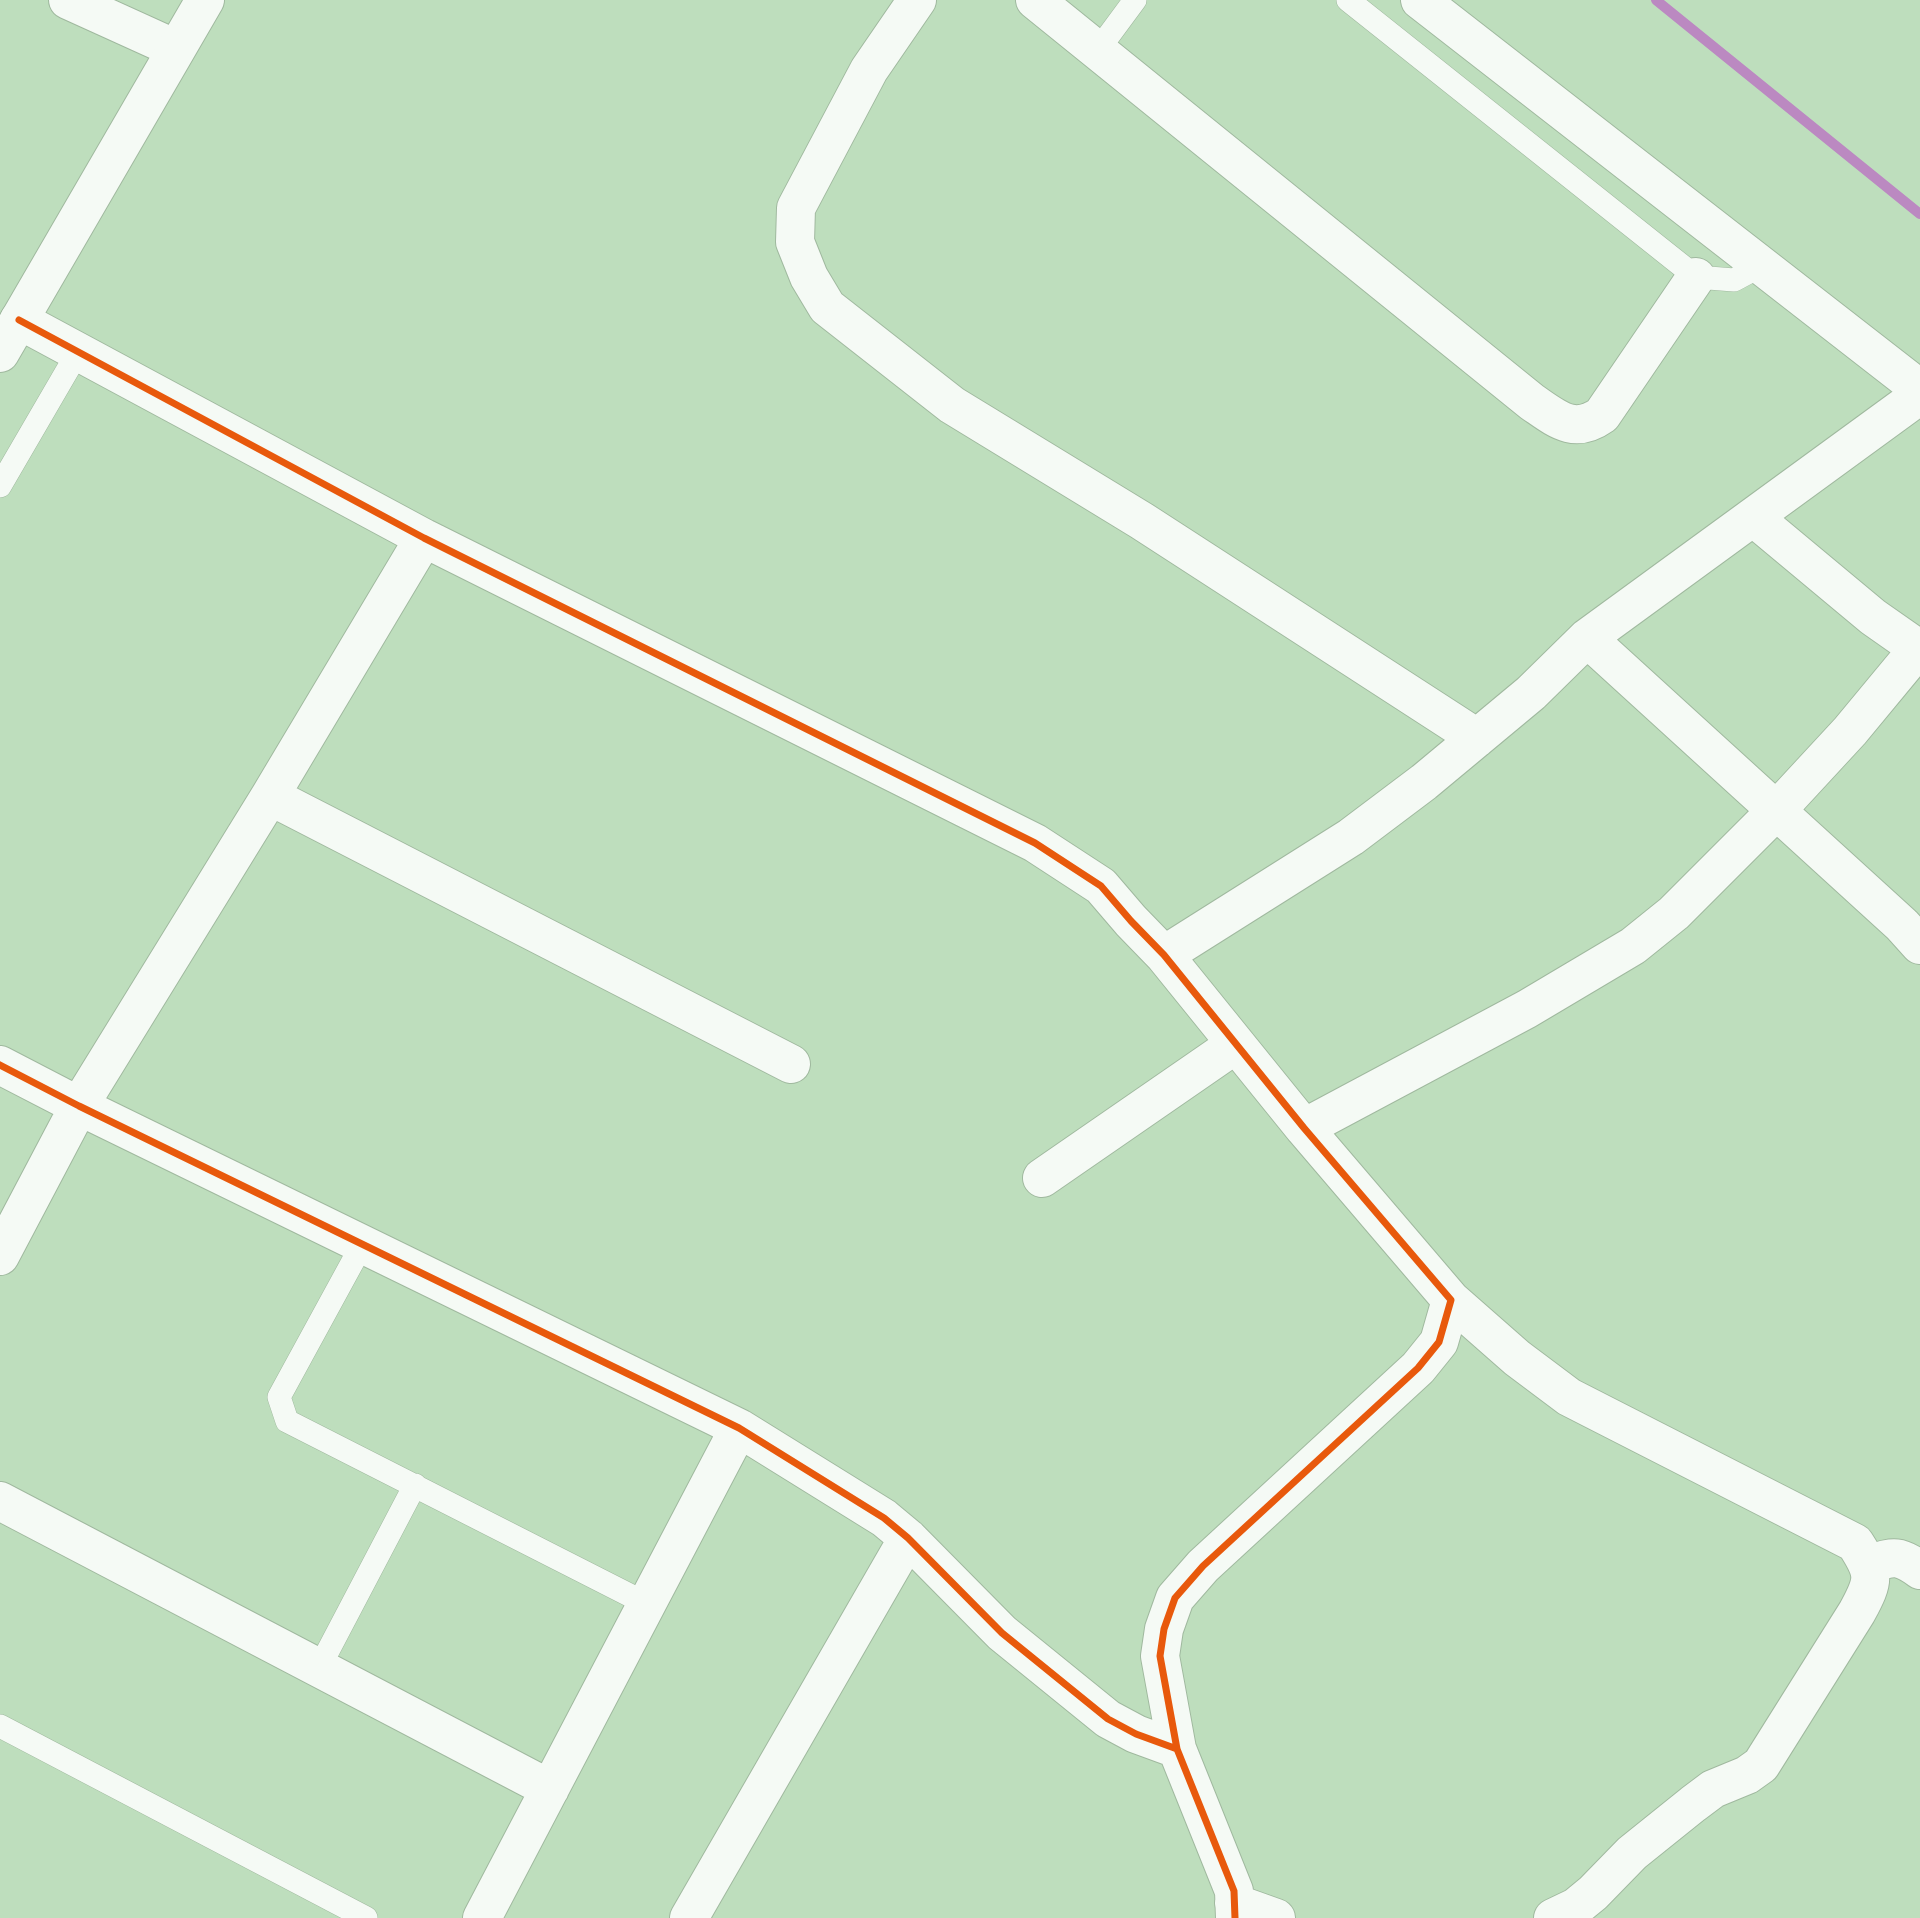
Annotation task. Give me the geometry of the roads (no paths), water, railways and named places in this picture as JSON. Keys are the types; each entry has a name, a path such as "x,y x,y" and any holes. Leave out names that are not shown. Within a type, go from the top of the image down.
{"street":[{"path":"68,0 176,49"},
{"path":"0,353 205,0"},
{"path":"917,0 869,70 796,208 795,242 808,277 827,307 953,405 1142,521 1477,738"},
{"path":"1035,0 1532,402 1560,421 1577,425 1591,424 1602,415 1696,277"},
{"path":"1420,0 1920,389"},
{"path":"19,320 424,538 1035,843 1101,886 1164,955 1304,1128 1451,1300 1517,1358 1569,1397 1854,1543 1869,1564 1871,1587 1761,1765 1747,1775 1713,1789 1632,1853 1576,1907 1553,1918"},
{"path":"1164,955 1351,837 1424,782 1531,693 1587,638 1920,395"},
{"path":"1304,1128 1527,1009 1633,946 1674,913 1776,811 1850,731 1919,650 1873,617 1753,517"},
{"path":"0,1256 79,1106 270,796 424,538"},
{"path":"1587,638 1902,925 1920,945"},
{"path":"270,796 791,1064"},
{"path":"1042,1178 1236,1044"},
{"path":"0,1065 738,1428 884,1518 908,1538 1002,1633 1108,1719 1136,1734 1177,1749"},
{"path":"1276,1918 1234,1910 1234,1891 1177,1749 1160,1656 1164,1629 1175,1598 1203,1566 1418,1368 1438,1342 1451,1300"},
{"path":"482,1918 738,1428"},
{"path":"0,1501 550,1789"},
{"path":"689,1918 908,1538"},
{"path":"1869,1564 1893,1557 1920,1570"}],"lane":[{"path":"1098,50 1135,0"},
{"path":"1348,0 1696,277 1734,280 1760,266"},
{"path":"0,486 78,352"},
{"path":"363,1243 279,1396 287,1421 647,1604"},
{"path":"319,1668 415,1485"},
{"path":"0,1726 366,1918"}],"waterway":[{"path":"1656,0 1920,214"}]}
